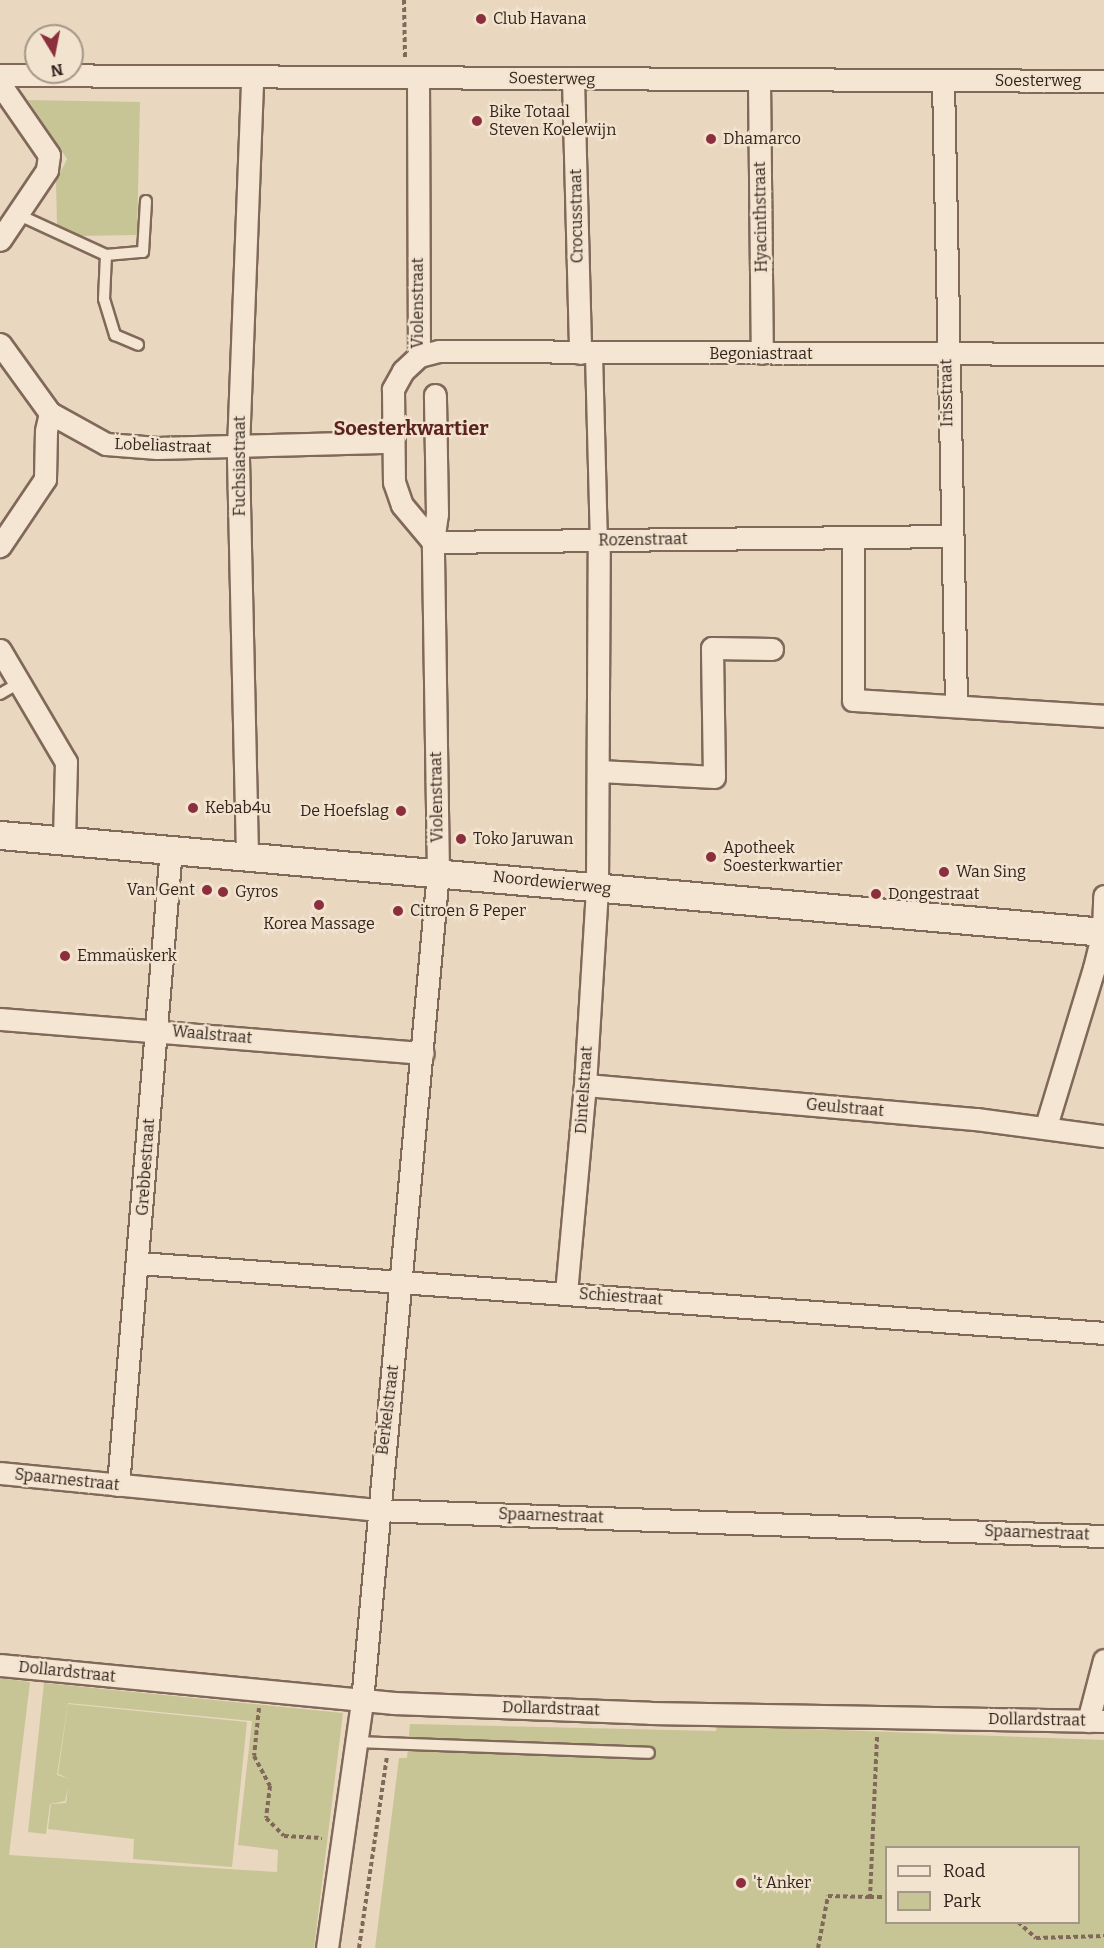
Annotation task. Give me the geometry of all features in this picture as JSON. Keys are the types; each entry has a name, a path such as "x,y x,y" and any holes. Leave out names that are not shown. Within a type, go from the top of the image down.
{"street":[{"name":"Soesterweg","path":"0,75 759,81 1104,81"},
{"name":"Fuchsiastraat","path":"247,855 238,448 252,76"},
{"name":"Violenstraat","path":"411,78 419,356 393,389 392,442 394,482 402,505 433,542"},
{"name":"Crocusstraat","path":"573,79 587,353"},
{"name":"Hyacinthstraat","path":"759,81 762,353"},
{"name":"Irisstraat","path":"943,81 946,355 956,704"},
{"path":"0,84 49,155 47,170 19,215 0,240"},
{"path":"0,344 50,413 46,431 45,479 0,546"},
{"name":"Begoniastraat","path":"419,356 439,351 1104,354"},
{"path":"587,353 599,540"},
{"name":"Violenstraat","path":"435,395 437,514 433,542 438,872"},
{"name":"Lobeliastraat","path":"50,413 106,444 157,448 238,448 392,442"},
{"name":"Rozenstraat","path":"433,542 951,536"},
{"path":"853,538 853,700 956,704 1104,716"},
{"name":"Dintelstraat","path":"566,1293 585,1086 597,887 600,771 599,540"},
{"path":"600,771 714,777 712,648 772,649"},
{"path":"0,651 66,762 64,839"},
{"name":"Noordewierweg","path":"0,835 1104,932"},
{"name":"Grebbestraat","path":"118,1485 171,849"},
{"name":"Berkelstraat","path":"327,1948 354,1742 362,1701 376,1510 402,1283 438,872"},
{"path":"1046,1126 1104,932 1104,896"},
{"name":"Waalstraat","path":"0,1019 423,1053"},
{"name":"Geulstraat","path":"585,1086 1046,1126 1104,1136"},
{"name":"Schiestraat","path":"138,1263 1104,1333"},
{"name":"Spaarnestraat","path":"0,1473 376,1510 1104,1536"},
{"path":"1096,1721 1104,1660"},
{"name":"Dollardstraat","path":"0,1665 362,1701 878,1718 1096,1721"}],"lane":[{"path":"19,215 106,255 143,252 146,201"},
{"path":"106,255 104,299 115,335 138,345"},
{"path":"0,694 19,683"},
{"path":"354,1742 648,1753"}],"path":[{"path":"404,0 411,78"},
{"path":"261,1692 254,1756 270,1786 266,1818 284,1836 322,1838"},
{"path":"870,1897 878,1718"},
{"path":"358,1948 389,1744"},
{"path":"819,1948 828,1896 885,1897"},
{"path":"1019,1924 1036,1938 1104,1936"}],"green space":[{"path":"28,100 140,102 137,235 78,236 57,224 56,181 67,159"},
{"path":"0,1678 30,1682 9,1855 277,1872 278,1850 238,1845 252,1721 68,1703 57,1775 70,1779 58,1774 68,1704 247,1722 232,1867 133,1859 134,1839 48,1829 51,1804 66,1803 68,1788 65,1801 50,1804 46,1834 28,1832 44,1683 343,1713 314,1948 0,1948"},
{"path":"410,1724 716,1731 717,1726 726,1726 1104,1740 1104,1948 375,1948 399,1758 407,1758"}],"place":[{"name":"Club Havana","path":"481,19"},
{"name":"Bike Totaal Steven Koelewijn","path":"477,121"},
{"name":"Dhamarco","path":"711,139"},
{"name":"Kebab4u","path":"193,808"},
{"name":"De Hoefslag","path":"401,811"},
{"name":"Toko Jaruwan","path":"461,839"},
{"name":"Apotheek Soesterkwartier","path":"711,857"},
{"name":"Wan Sing","path":"944,872"},
{"name":"Van Gent","path":"207,890"},
{"name":"Gyros","path":"223,892"},
{"name":"Dongestraat","path":"876,894"},
{"name":"Korea Massage","path":"319,905"},
{"name":"Citroen & Peper","path":"398,911"},
{"name":"Emmaüskerk","path":"65,956"},
{"name":"'t Anker","path":"741,1883"}],"district":[{"name":"Soesterkwartier","path":"411,428"}]}
